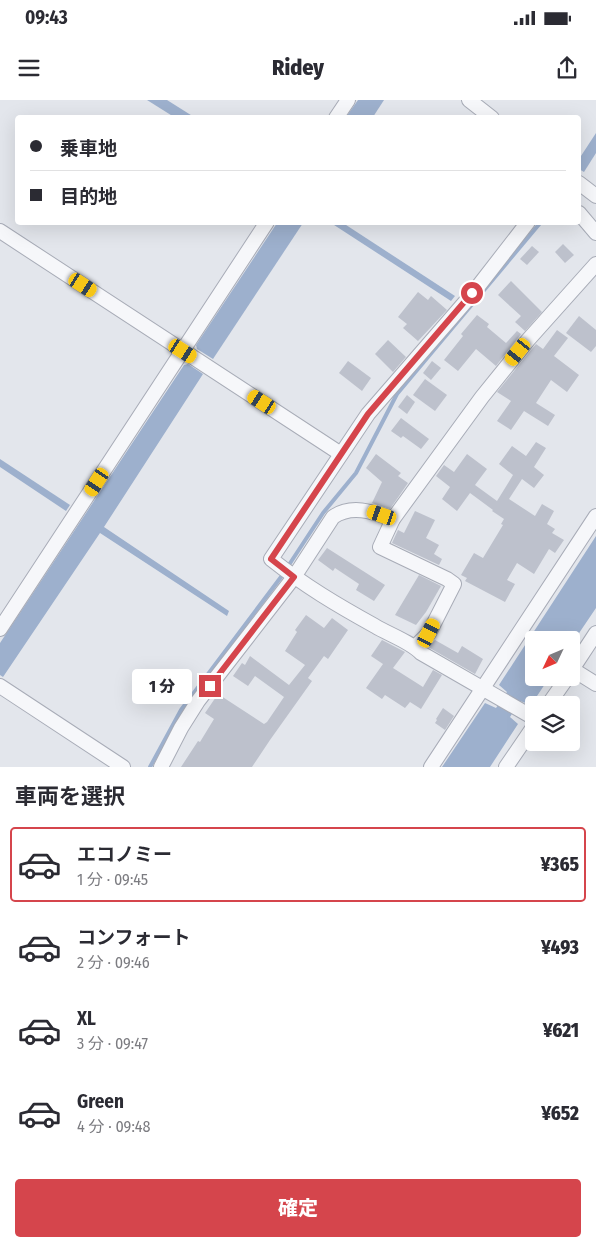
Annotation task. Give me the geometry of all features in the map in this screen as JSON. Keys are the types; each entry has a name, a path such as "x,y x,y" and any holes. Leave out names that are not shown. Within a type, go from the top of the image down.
{"street":[{"path":"338,115 348,100"},
{"path":"469,100 488,115"},
{"path":"581,188 596,196"},
{"path":"581,215 596,233"},
{"path":"0,629 266,225"},
{"path":"525,713 421,653 416,647 313,591 271,559 379,400 472,293 526,225"},
{"path":"0,231 341,454"},
{"path":"416,647 429,633 450,581 380,547 393,519 487,390 528,340 596,264"},
{"path":"161,767 181,728 198,701 288,573 333,517 341,512 355,509 370,511 393,519"},
{"path":"431,767 596,516"},
{"path":"580,657 596,633"},
{"path":"580,677 596,684"},
{"path":"0,686 123,767"},
{"path":"506,767 525,739"}],"water":[{"path":"147,100 167,100 191,115 171,115"},
{"path":"358,100 384,100 374,115 347,115"},
{"path":"596,133 596,153 584,172 581,170 581,156"},
{"path":"276,225 302,225 213,359 197,349 196,345"},
{"path":"334,225 346,225 455,296 451,301"},
{"path":"188,364 203,374 104,527 229,611 227,616 100,533 3,677 0,675 0,643 184,365"},
{"path":"0,459 70,505 66,511 0,467"},
{"path":"596,536 596,608 580,632 534,631"},
{"path":"525,645 525,686 544,686 537,696 525,696 525,703 520,701 510,717 518,724 490,767 442,767 485,703 496,708 507,692 499,685"}],"building":[{"path":"563,244 574,255 565,263 555,252"},
{"path":"532,246 539,252 527,265 520,259"},
{"path":"511,281 542,312 525,331 515,322 521,316 498,295"},
{"path":"418,292 428,300 431,296 447,310 418,341 403,328 407,324 398,317"},
{"path":"477,315 489,324 487,327 506,343 517,331 521,334 496,366 476,349 458,371 444,360 463,336 461,334"},
{"path":"579,316 596,330 596,346 591,352 566,333"},
{"path":"557,330 568,338 554,356 579,375 567,392 551,380 536,403 555,415 548,426 524,411 511,430 497,421 511,401 497,392 536,344 543,349"},
{"path":"388,340 406,357 393,372 375,354"},
{"path":"348,361 371,378 362,391 339,373"},
{"path":"432,361 441,368 431,380 423,373"},
{"path":"425,379 447,395 435,411 413,395"},
{"path":"407,395 415,402 407,414 398,407"},
{"path":"401,418 429,439 421,449 403,436 401,438 391,431"},
{"path":"536,442 546,448 534,467 544,475 534,488 522,479 509,499 535,516 542,504 554,511 547,524 555,529 552,533 564,540 555,553 549,549 534,574 517,563 507,580 515,584 505,602 465,581 467,578 461,575 474,553 483,558 503,525 501,524 504,519 470,493 457,511 442,499 450,487 436,476 444,465 454,472 467,454 487,469 475,485 497,501 513,475 499,464 512,446 526,456"},
{"path":"376,454 401,473 398,476 408,483 390,509 372,503 382,482 366,468"},
{"path":"415,511 435,520 426,538 439,545 434,554 442,559 439,565 392,543 398,530 404,533"},
{"path":"327,548 385,585 374,601 356,590 359,584 335,568 333,571 318,560"},
{"path":"419,575 441,586 416,625 395,615"},
{"path":"306,615 324,628 332,618 348,630 328,659 324,656 308,678 312,681 252,767 181,767 214,719 205,713 218,694 264,724 267,722 284,697 255,676 248,686 233,676 242,663 245,665 250,656 289,685 305,665 285,651 297,632 295,630"},
{"path":"382,640 405,652 393,668 423,687 433,670 442,675 421,709 410,702 405,708 385,695 382,699 366,688 383,664 371,656"},
{"path":"435,640 458,653 462,646 483,659 475,674 428,647"},
{"path":"443,708 454,716 445,730 435,723"}],"waterway":[{"path":"150,767 181,710 281,577 323,513 356,473 397,394 538,225"}],"route":[{"path":"210,686 294,577 271,559 341,454 379,400 472,293"}]}
